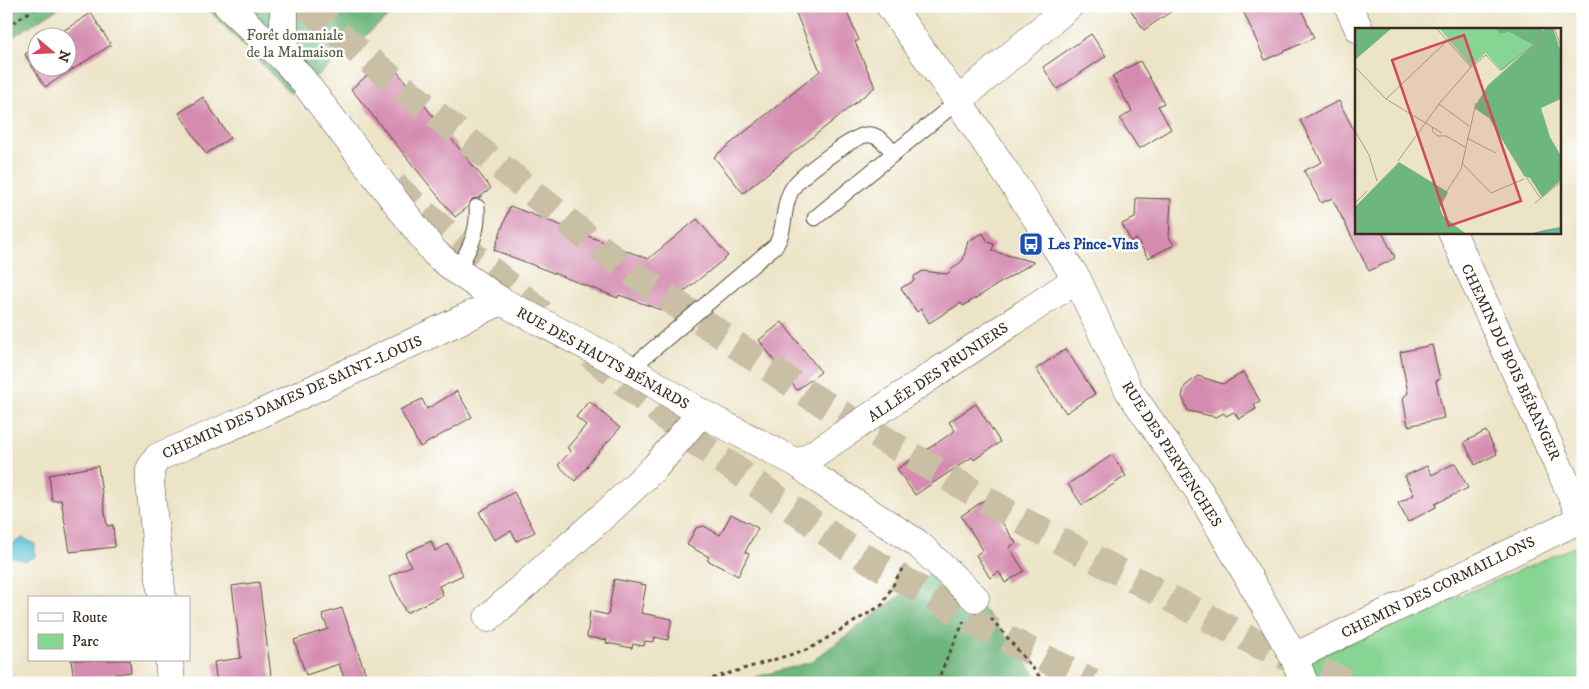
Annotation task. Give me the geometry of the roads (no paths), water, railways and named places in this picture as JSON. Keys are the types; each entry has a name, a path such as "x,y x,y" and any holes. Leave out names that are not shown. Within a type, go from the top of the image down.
{"street":[{"name":"RUE DES HAUTS BÉNARDS","path":"228,6 284,59 301,78 435,253 457,271 501,301 630,369 701,412 798,464 819,480 917,543 975,598"},
{"path":"284,6 284,59"},
{"name":"RUE DES PERVENCHES","path":"890,6 958,101 1077,279 1129,391 1199,492 1294,657 1304,683"},
{"path":"958,101 1069,6"},
{"path":"1348,6 1359,28"},
{"name":"CHEMIN DU BOIS BÉRANGER","path":"1453,234 1582,518"},
{"name":"ALLÉE DES PRUNIERS","path":"798,464 1077,279"},
{"name":"CHEMIN DES DAMES DE SAINT-LOUIS","path":"162,596 150,484 150,469 158,457 260,414 501,301"},
{"path":"488,618 612,508 656,466 701,412"},
{"name":"CHEMIN DES CORMAILLONS","path":"1294,657 1582,518"},
{"path":"169,662 171,683"}],"lane":[{"path":"814,218 958,101"},
{"path":"630,369 776,246 781,238 787,200 793,187 804,175 851,141 866,135 875,136 880,139 894,153"},
{"path":"457,271 475,235 478,219 477,207"}],"water":[{"path":"23,538 35,544 35,557 24,561 12,557 6,558 6,545"}],"tunnel":[{"path":"307,6 359,52 625,268 804,392 1020,520 1262,646 1348,683"},
{"path":"394,185 421,211 548,319"},
{"path":"591,355 696,442 846,546 978,624 1092,683"}],"place":[{"name":"Les Pince-Vins","path":"1031,244"}],"park label":[{"name":"Forêt domaniale de la Malmaison","path":"295,44"}]}
